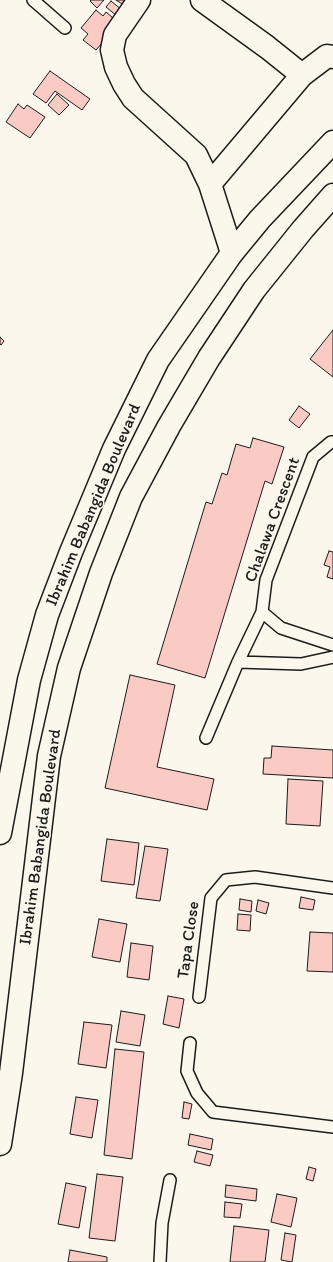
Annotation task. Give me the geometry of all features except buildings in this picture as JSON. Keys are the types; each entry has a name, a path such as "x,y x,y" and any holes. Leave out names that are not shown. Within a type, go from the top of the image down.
{"street":[{"path":"139,0 115,35 112,50 116,67 132,98 196,155 210,184 232,253"},
{"path":"202,0 267,47 302,75"},
{"path":"210,184 302,75 327,56 333,57"},
{"name":"Ibrahim Babangida Boulevard","path":"0,833 29,680 47,616 71,552 114,449 158,360 232,253 260,219 333,142"},
{"name":"Ibrahim Babangida Boulevard","path":"0,1144 11,1073 49,756 69,668 101,573 132,497 169,426 209,358 254,290 303,229 333,195"}],"lane":[{"path":"33,0 65,28"},
{"name":"Chalawa Crescent","path":"206,738 238,662 262,612 266,580 313,457 333,442"},
{"path":"262,612 280,628 333,645"},
{"path":"238,662 301,664 333,657"},
{"name":"Tapa Close","path":"199,997 211,898 226,880 255,877 333,888"},
{"path":"190,1043 187,1071 198,1094 212,1112 333,1127"},
{"path":"160,1262 162,1223 170,1180"}]}
